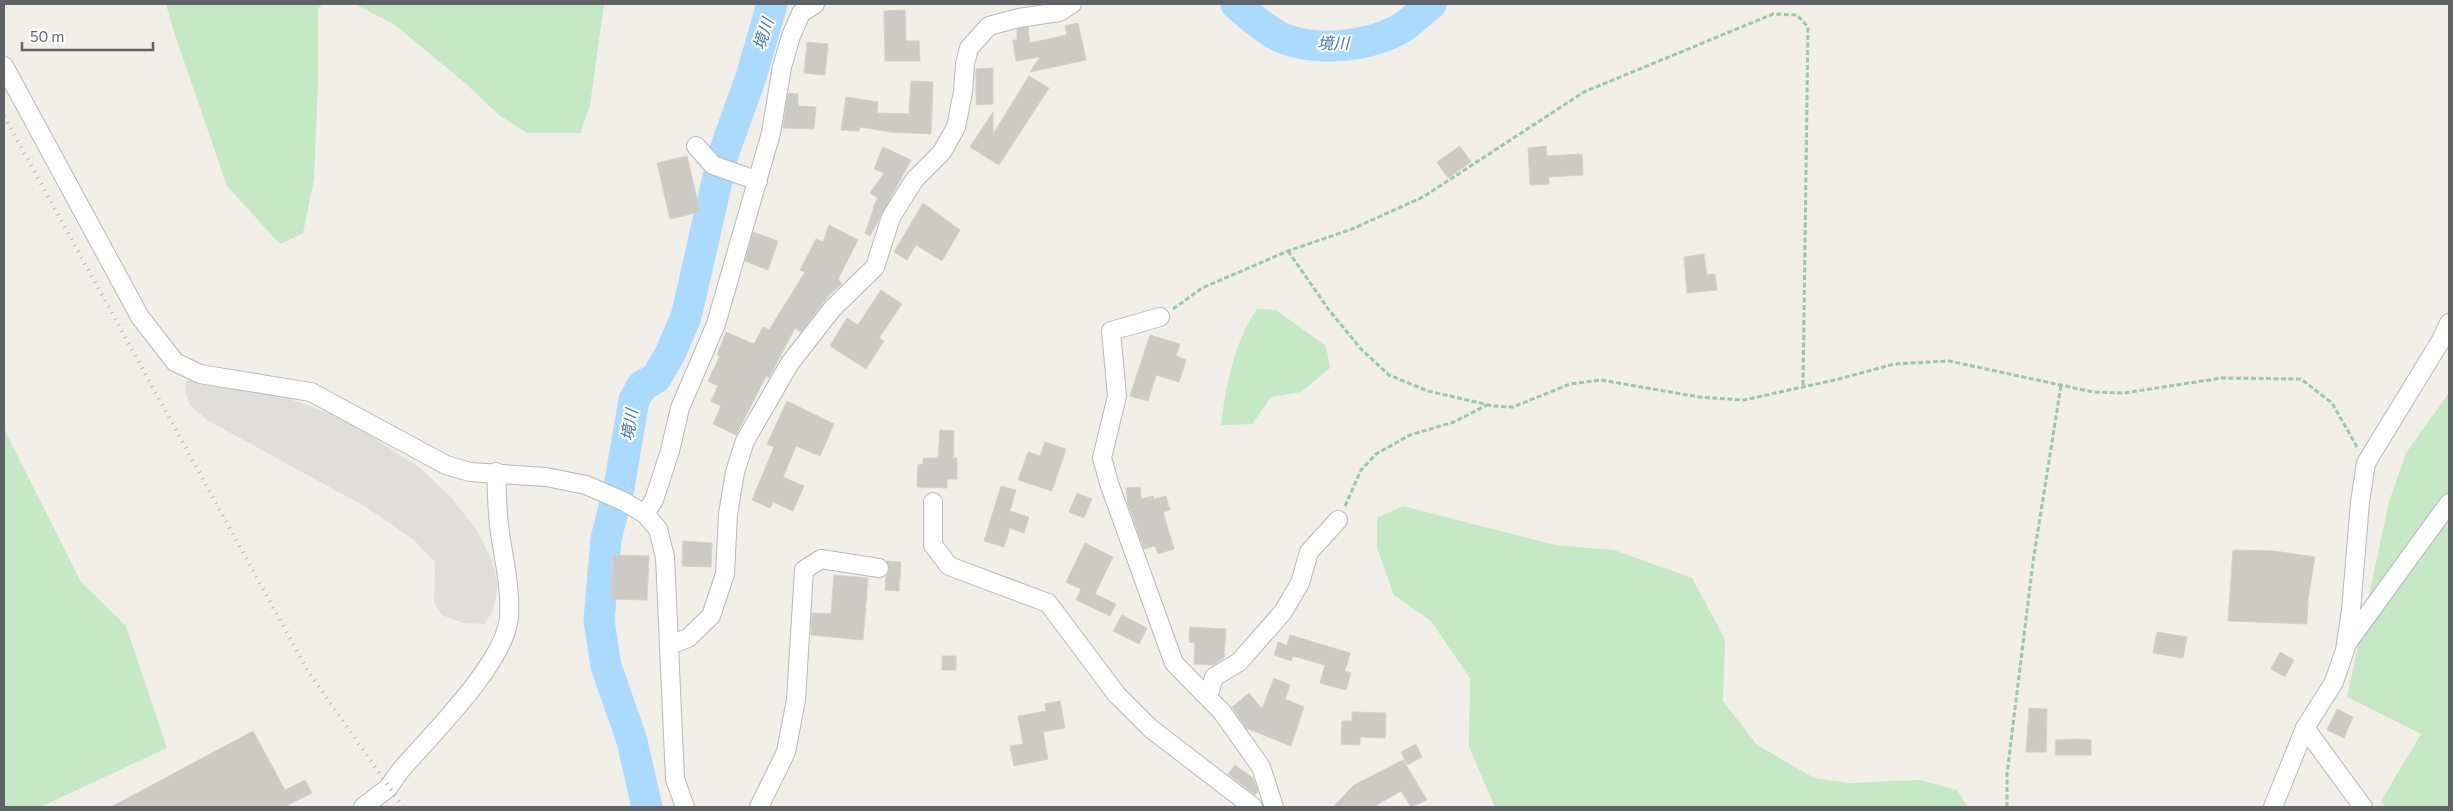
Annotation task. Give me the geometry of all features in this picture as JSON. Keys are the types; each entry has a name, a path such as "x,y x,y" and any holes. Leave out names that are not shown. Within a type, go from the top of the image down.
{"street":[{"path":"645,514 654,500 670,451 680,408 716,324 771,133 782,67 791,36 801,13 816,4"},
{"path":"670,645 688,638 711,616 725,574 728,514 735,472 745,441 790,363 833,308 875,267 891,216 915,179 942,152 956,127 963,92 964,64 970,48 989,26 1019,18 1059,12 1072,4"},
{"path":"4,66 140,317 157,342 175,362 200,374 311,392 446,465 470,472 496,472 572,480 623,501 645,514 658,529 665,557 675,779 685,807"},
{"path":"696,146 720,168 758,181"},
{"path":"1160,318 1111,331 1117,396 1102,458 1174,662 1222,712 1261,767 1274,807"},
{"path":"2273,807 2305,728 2334,682 2346,645 2351,610 2360,502 2366,463 2440,342 2449,323"},
{"path":"363,807 388,788 400,771 490,666 504,641 509,618 509,597 499,523 496,472"},
{"path":"933,502 933,544 949,566 1048,603 1117,694 1150,728 1253,807"},
{"path":"2346,645 2449,502"},
{"path":"1208,697 1214,677 1239,662 1283,612 1300,583 1310,552 1338,520"},
{"path":"760,807 786,752 796,700 804,570 821,559 879,568"},
{"path":"2305,728 2363,807"}],"path":[{"path":"1160,318 1202,288 1288,252 1352,229 1423,197 1584,92 1773,14 1797,15 1808,27 1803,387"},
{"path":"1288,252 1329,310 1361,349 1388,375 1428,391 1488,405 1513,407 1570,384 1601,380 1700,396 1744,400 1894,364 1949,361 2093,392 2124,393 2222,378 2301,379 2332,403 2366,463"},
{"path":"2007,807 2007,774 2032,572 2061,385"},
{"path":"1338,520 1361,470 1376,454 1410,435 1454,422 1488,405"}],"shaded area":[{"path":"200,378 281,396 343,418 420,468 450,496 478,532 492,561 498,586 493,611 484,624 463,623 442,615 434,602 435,562 414,540 366,507 207,420 190,405 185,392 186,381"}],"green space":[{"path":"166,4 324,4 318,8 318,81 314,179 303,233 280,244 227,186"},
{"path":"355,4 604,4 590,105 580,133 527,133 499,115 465,83 395,25"},
{"path":"1257,309 1276,310 1326,346 1330,368 1301,392 1271,397 1252,424 1221,425 1232,365 1242,336"},
{"path":"2449,393 2449,807 2385,807 2381,801 2421,734 2347,697 2389,502 2406,453"},
{"path":"4,429 81,582 126,626 167,748 40,807 4,807"},
{"path":"1403,506 1555,545 1614,550 1692,578 1725,639 1723,701 1757,745 1814,778 1849,783 1919,780 1957,790 1968,807 1495,807 1469,747 1470,678 1431,621 1394,595 1377,548 1377,518"}],"building":[{"path":"905,10 906,41 919,41 920,61 885,61 884,11"},
{"path":"1078,23 1086,60 1030,72 1040,57 1016,61 1013,40 1017,40 1017,29 1028,27 1030,43 1067,35 1065,26"},
{"path":"807,42 828,44 825,75 804,73"},
{"path":"993,68 993,104 976,105 976,69"},
{"path":"1029,76 1049,88 999,165 970,147 993,112 993,134"},
{"path":"911,81 933,82 931,134 890,132 860,127 859,131 841,130 846,97 878,102 877,113 909,114"},
{"path":"788,93 798,94 798,106 816,107 814,129 783,128"},
{"path":"1460,146 1471,162 1448,178 1437,162"},
{"path":"1546,146 1547,156 1582,154 1583,175 1549,177 1549,184 1530,185 1528,148"},
{"path":"883,147 911,160 870,236 865,233 873,207 878,198 870,193 884,173 874,169"},
{"path":"687,156 700,212 670,219 657,163"},
{"path":"923,203 960,230 942,261 916,245 907,260 894,252"},
{"path":"829,225 858,240 838,279 842,284 829,295 801,332 795,328 769,378 766,376 736,435 713,424 721,406 711,401 718,386 708,381 720,356 717,355 726,332 754,344 763,327 769,330 805,272 800,270 816,239 823,242"},
{"path":"753,232 778,241 768,270 745,261"},
{"path":"1704,254 1707,275 1715,274 1717,290 1687,293 1684,257"},
{"path":"881,290 902,304 879,338 884,341 866,369 830,346 847,318 858,325"},
{"path":"1150,335 1180,344 1176,356 1186,360 1179,382 1156,375 1148,401 1130,396"},
{"path":"787,401 834,424 820,456 796,446 783,477 804,486 793,511 773,502 770,508 752,500 774,447 767,444"},
{"path":"940,430 954,431 953,458 957,458 957,479 947,479 947,488 917,487 918,465 923,464 923,458 938,458"},
{"path":"1045,442 1066,449 1052,491 1018,480 1028,452 1040,456"},
{"path":"1001,486 1016,490 1010,511 1029,517 1024,533 1010,528 1004,547 984,541"},
{"path":"1140,487 1141,499 1153,496 1154,499 1166,496 1170,510 1163,512 1174,549 1158,554 1155,546 1144,549 1128,504 1126,488"},
{"path":"1077,493 1092,499 1084,518 1069,512"},
{"path":"683,541 712,543 711,567 682,566"},
{"path":"1085,543 1113,557 1095,594 1116,604 1110,616 1076,600 1081,589 1066,582"},
{"path":"2233,550 2274,551 2315,557 2308,600 2307,624 2228,621"},
{"path":"613,555 649,556 647,600 611,599"},
{"path":"887,561 901,562 899,591 885,590 886,576 890,569"},
{"path":"834,575 868,578 863,640 811,635 812,613 831,614"},
{"path":"1122,615 1147,628 1139,644 1113,631"},
{"path":"1190,627 1226,629 1224,658 1213,665 1194,664 1195,643 1189,642"},
{"path":"2157,632 2187,637 2183,658 2153,653"},
{"path":"1290,635 1350,653 1345,671 1351,673 1346,690 1320,683 1325,665 1293,656 1291,661 1274,655 1278,642 1287,645"},
{"path":"2280,652 2294,660 2285,677 2271,669"},
{"path":"942,656 956,656 956,670 942,670"},
{"path":"1274,678 1290,685 1285,699 1304,707 1291,746 1246,728 1232,707 1249,693 1262,709"},
{"path":"1060,701 1065,728 1043,732 1048,759 1014,766 1010,746 1023,744 1018,716 1046,711 1045,704"},
{"path":"2029,708 2047,709 2046,752 2026,752"},
{"path":"2337,709 2353,717 2344,738 2327,730"},
{"path":"1352,712 1386,713 1385,738 1360,737 1360,745 1341,744 1342,721 1352,721"},
{"path":"253,731 285,790 305,780 312,793 284,807 111,807"},
{"path":"2056,740 2091,740 2091,755 2055,755"},
{"path":"1416,744 1422,757 1407,765 1401,752"},
{"path":"1403,760 1427,800 1411,807 1401,791 1373,807 1333,807 1354,785"},
{"path":"1235,765 1253,778 1258,791 1255,795 1228,774"}],"waterway":[{"name":"境川","path":"647,807 632,741 606,666 599,620 606,539 619,487 634,400 642,386 656,378 670,354 686,317 723,155 751,77 772,4"},
{"name":"境川","path":"1236,4 1264,27 1282,38 1310,45 1325,46 1356,44 1385,36 1407,25 1431,4"}],"railway":[{"path":"4,116 308,671 403,807"}]}
